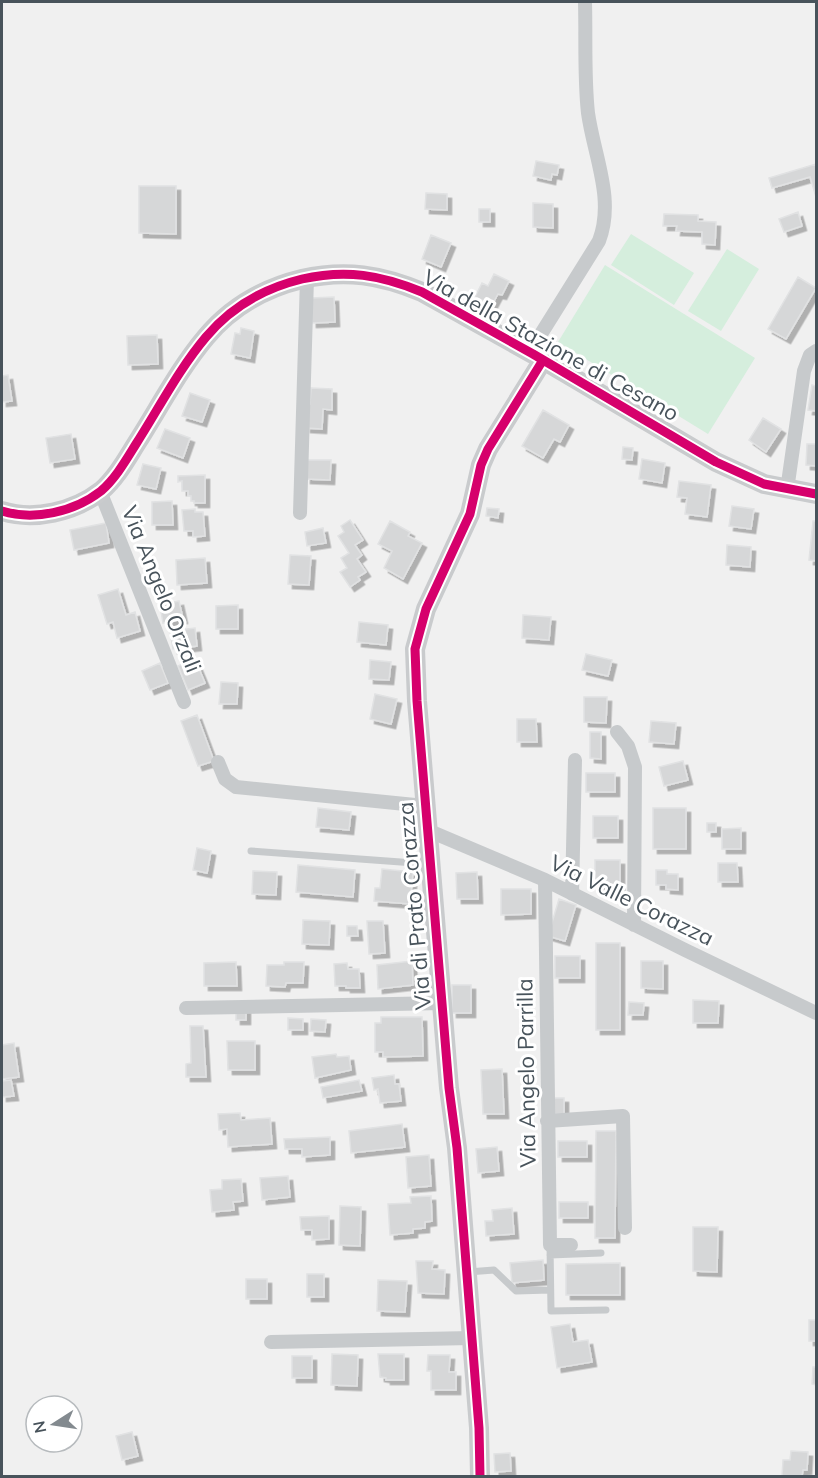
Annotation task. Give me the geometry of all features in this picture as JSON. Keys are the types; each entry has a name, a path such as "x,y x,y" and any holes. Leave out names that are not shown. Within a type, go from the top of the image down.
{"street":[{"path":"538,357 541,334 599,241 606,216 603,185 588,113 585,2"},
{"name":"Via della Stazione di Cesano","path":"2,511 22,515 49,514 81,503 100,491 117,473 207,335 231,313 256,296 277,286 324,274 344,273 364,275 422,292 716,462 764,484 816,494"},
{"path":"300,513 307,278"},
{"path":"787,490 802,377 813,353"},
{"name":"Via di Prato Corazza","path":"480,1476 479,1428 425,806 415,674 416,649 426,609 470,514 488,449 538,357"},
{"name":"Via Angelo Orzali","path":"100,491 184,702"},
{"path":"617,732 628,746 635,767 634,925"},
{"path":"572,894 575,760"},
{"path":"218,762 227,782 236,787 425,806"},
{"name":"Via Valle Corazza","path":"427,830 545,879 816,1013"},
{"name":"Via Angelo Parrilla","path":"545,879 550,1250"},
{"path":"186,1008 443,1002"},
{"path":"547,1121 623,1116 625,1228"},
{"path":"550,1250 571,1245"},
{"path":"271,1342 471,1338"}],"lane":[{"path":"251,852 430,864"},
{"path":"601,1253 550,1250 551,1311 606,1310"},
{"path":"466,1273 494,1270 516,1291 550,1290"}],"green space":[{"path":"631,234 694,273 674,305 611,265"},
{"path":"727,249 759,269 721,331 688,311"},
{"path":"605,265 755,358 708,434 558,342"}],"building":[{"path":"536,161 559,165 557,175 552,174 551,180 533,176"},
{"path":"816,164 816,197 810,177 772,188 769,178"},
{"path":"139,186 176,186 176,234 139,233"},
{"path":"426,193 447,194 447,210 425,209"},
{"path":"533,203 553,204 553,228 533,227"},
{"path":"479,209 490,209 490,222 479,222"},
{"path":"798,212 802,226 784,232 779,219"},
{"path":"664,214 698,215 698,221 716,222 715,245 702,244 702,232 676,231 677,226 663,226"},
{"path":"431,235 451,243 441,267 422,259"},
{"path":"494,274 509,281 502,295 498,294 492,305 475,297 482,283 488,286"},
{"path":"798,277 816,288 786,339 768,329"},
{"path":"334,297 335,322 312,323 311,298"},
{"path":"241,328 254,331 250,358 231,354 235,333 240,334"},
{"path":"157,335 158,364 128,365 127,336"},
{"path":"8,375 12,401 2,402 2,376"},
{"path":"812,385 816,386 816,411 808,410"},
{"path":"311,388 332,389 332,410 323,409 322,429 306,428 307,404 310,404"},
{"path":"190,393 210,400 202,422 182,416"},
{"path":"543,410 569,425 560,442 554,439 543,458 522,446"},
{"path":"763,418 781,429 766,452 749,440"},
{"path":"165,429 190,438 183,458 157,448"},
{"path":"71,434 75,459 50,463 46,438"},
{"path":"807,444 816,444 816,466 806,465"},
{"path":"623,447 633,448 632,460 622,459"},
{"path":"642,459 665,463 662,483 639,479"},
{"path":"307,460 331,460 330,480 306,479"},
{"path":"143,464 161,468 156,489 137,485"},
{"path":"205,475 205,503 194,503 191,501 191,496 188,496 188,491 182,491 182,481 178,482 178,476"},
{"path":"679,481 711,485 707,517 685,514 687,498 677,497"},
{"path":"172,501 173,525 152,525 152,502"},
{"path":"732,506 754,509 751,529 729,526"},
{"path":"487,508 499,509 498,518 486,516"},
{"path":"195,509 195,512 203,512 205,536 193,537 193,531 184,531 182,510"},
{"path":"350,520 363,540 355,545 362,555 357,559 366,572 358,577 360,580 350,587 340,572 347,568 341,558 349,553 338,536 344,532 341,526"},
{"path":"390,521 410,532 408,536 422,543 403,579 384,568 392,551 378,544"},
{"path":"813,521 816,521 816,561 809,560"},
{"path":"106,523 109,543 74,550 70,530"},
{"path":"323,528 326,543 307,546 305,532"},
{"path":"727,545 751,547 750,567 726,565"},
{"path":"290,555 311,556 309,585 288,584"},
{"path":"205,558 207,583 177,585 176,560"},
{"path":"118,589 126,615 135,612 140,631 117,638 113,622 107,624 98,595"},
{"path":"179,601 183,619 163,623 160,605"},
{"path":"238,605 238,629 216,629 216,606"},
{"path":"523,615 551,617 549,640 522,638"},
{"path":"359,622 388,625 386,645 357,642"},
{"path":"195,628 197,646 173,649 170,631"},
{"path":"586,654 612,660 608,676 582,670"},
{"path":"195,659 205,683 188,690 178,666"},
{"path":"370,660 391,662 389,680 369,679"},
{"path":"160,663 168,683 150,690 142,671"},
{"path":"221,682 238,683 237,704 219,704"},
{"path":"375,694 397,699 391,724 370,719"},
{"path":"584,697 607,697 606,723 584,722"},
{"path":"197,715 214,761 198,766 181,721"},
{"path":"517,719 536,719 537,742 517,742"},
{"path":"651,721 676,723 674,744 649,742"},
{"path":"590,732 601,732 601,759 590,758"},
{"path":"683,761 688,780 664,786 659,767"},
{"path":"586,773 615,773 615,792 586,792"},
{"path":"318,808 351,812 349,830 316,827"},
{"path":"653,808 686,808 686,849 653,849"},
{"path":"593,816 618,816 618,838 593,838"},
{"path":"707,823 716,823 716,832 707,832"},
{"path":"741,828 741,849 722,849 722,829"},
{"path":"197,848 211,851 207,873 193,870"},
{"path":"595,860 620,860 620,887 595,886"},
{"path":"718,863 737,863 738,882 718,882"},
{"path":"298,865 355,870 353,897 296,892"},
{"path":"382,869 413,872 410,904 374,901 375,888 380,888"},
{"path":"656,870 667,870 667,874 678,874 678,890 666,889 666,885 656,885"},
{"path":"253,871 277,872 276,895 252,894"},
{"path":"477,872 478,899 457,899 456,873"},
{"path":"501,889 531,889 531,914 501,915"},
{"path":"559,899 576,905 565,941 548,936"},
{"path":"303,920 330,921 329,945 302,944"},
{"path":"367,921 383,921 385,953 369,954"},
{"path":"347,926 357,926 358,936 347,936"},
{"path":"596,943 620,943 620,1030 596,1030"},
{"path":"555,956 580,956 580,978 555,978"},
{"path":"412,961 413,985 378,989 377,965"},
{"path":"641,961 663,961 663,989 641,988"},
{"path":"236,962 237,986 204,986 204,963"},
{"path":"284,962 304,962 303,983 286,983 285,987 266,986 267,965 284,965"},
{"path":"347,963 348,969 359,969 360,988 335,986 334,964"},
{"path":"452,985 471,985 471,1013 452,1013"},
{"path":"693,1000 719,1001 718,1023 693,1023"},
{"path":"629,1002 644,1003 643,1015 628,1015"},
{"path":"236,1009 246,1009 246,1020 236,1020"},
{"path":"381,1017 422,1017 423,1056 383,1057 383,1052 375,1052 375,1023 381,1023"},
{"path":"288,1018 303,1019 303,1030 288,1030"},
{"path":"311,1019 326,1020 325,1032 310,1031"},
{"path":"190,1026 203,1026 206,1077 186,1077 186,1064 191,1063"},
{"path":"227,1041 255,1041 255,1070 228,1070"},
{"path":"14,1043 19,1077 2,1079 2,1045"},
{"path":"336,1054 337,1057 349,1056 351,1070 315,1078 312,1057"},
{"path":"502,1069 504,1114 483,1114 481,1070"},
{"path":"394,1075 395,1084 399,1084 401,1101 380,1103 378,1089 374,1090 372,1078"},
{"path":"11,1080 14,1096 2,1097 2,1081"},
{"path":"359,1080 362,1091 323,1098 321,1087"},
{"path":"551,1098 564,1098 564,1114 551,1114"},
{"path":"240,1113 241,1120 270,1118 272,1144 228,1147 227,1129 219,1130 218,1114"},
{"path":"402,1124 405,1147 351,1153 349,1131"},
{"path":"596,1131 616,1131 615,1238 595,1238"},
{"path":"330,1137 330,1155 302,1157 302,1149 285,1149 284,1139"},
{"path":"558,1141 587,1141 587,1157 558,1157"},
{"path":"497,1147 499,1171 478,1173 476,1149"},
{"path":"429,1155 431,1186 408,1188 406,1157"},
{"path":"288,1176 290,1197 262,1200 260,1178"},
{"path":"241,1179 243,1201 233,1202 234,1210 212,1212 210,1190 222,1189 222,1180"},
{"path":"431,1196 432,1221 425,1222 425,1228 413,1229 413,1233 390,1235 388,1204 411,1203 410,1197"},
{"path":"559,1202 588,1202 588,1218 559,1218"},
{"path":"340,1206 361,1207 360,1246 339,1245"},
{"path":"512,1208 514,1234 486,1236 485,1221 493,1221 492,1210"},
{"path":"329,1216 329,1239 312,1240 312,1230 301,1230 300,1217"},
{"path":"693,1227 718,1227 717,1272 693,1271"},
{"path":"543,1260 544,1280 512,1283 510,1263"},
{"path":"416,1261 433,1261 432,1269 445,1270 444,1294 418,1293"},
{"path":"620,1263 620,1295 566,1295 566,1264"},
{"path":"307,1274 324,1274 324,1297 307,1297"},
{"path":"246,1279 267,1279 267,1299 246,1299"},
{"path":"378,1280 407,1281 405,1312 377,1311"},
{"path":"809,1320 816,1320 816,1341 809,1341"},
{"path":"570,1324 573,1342 588,1340 592,1362 557,1368 551,1327"},
{"path":"332,1354 358,1355 357,1386 331,1385"},
{"path":"378,1354 404,1354 404,1380 386,1380 380,1377"},
{"path":"428,1355 450,1355 449,1372 456,1372 456,1390 431,1390 431,1371 427,1371"},
{"path":"292,1356 312,1356 312,1378 292,1378"},
{"path":"813,1367 816,1367 816,1385 812,1384"},
{"path":"132,1432 138,1456 122,1460 116,1436"},
{"path":"791,1451 808,1452 807,1470 803,1470 802,1476 782,1476 783,1460 790,1460"},
{"path":"510,1453 511,1471 495,1472 494,1454"}],"cycle path":[{"path":"2,511 27,515 53,513 79,504 101,491 124,462 187,362 216,326 238,308 262,293 302,279 334,274 378,278 422,292 533,354 716,462 764,484 816,494"},
{"path":"480,1476 479,1428 457,1148 449,1088 417,701 415,649 426,609 470,514 481,465 488,449 543,360"}]}
